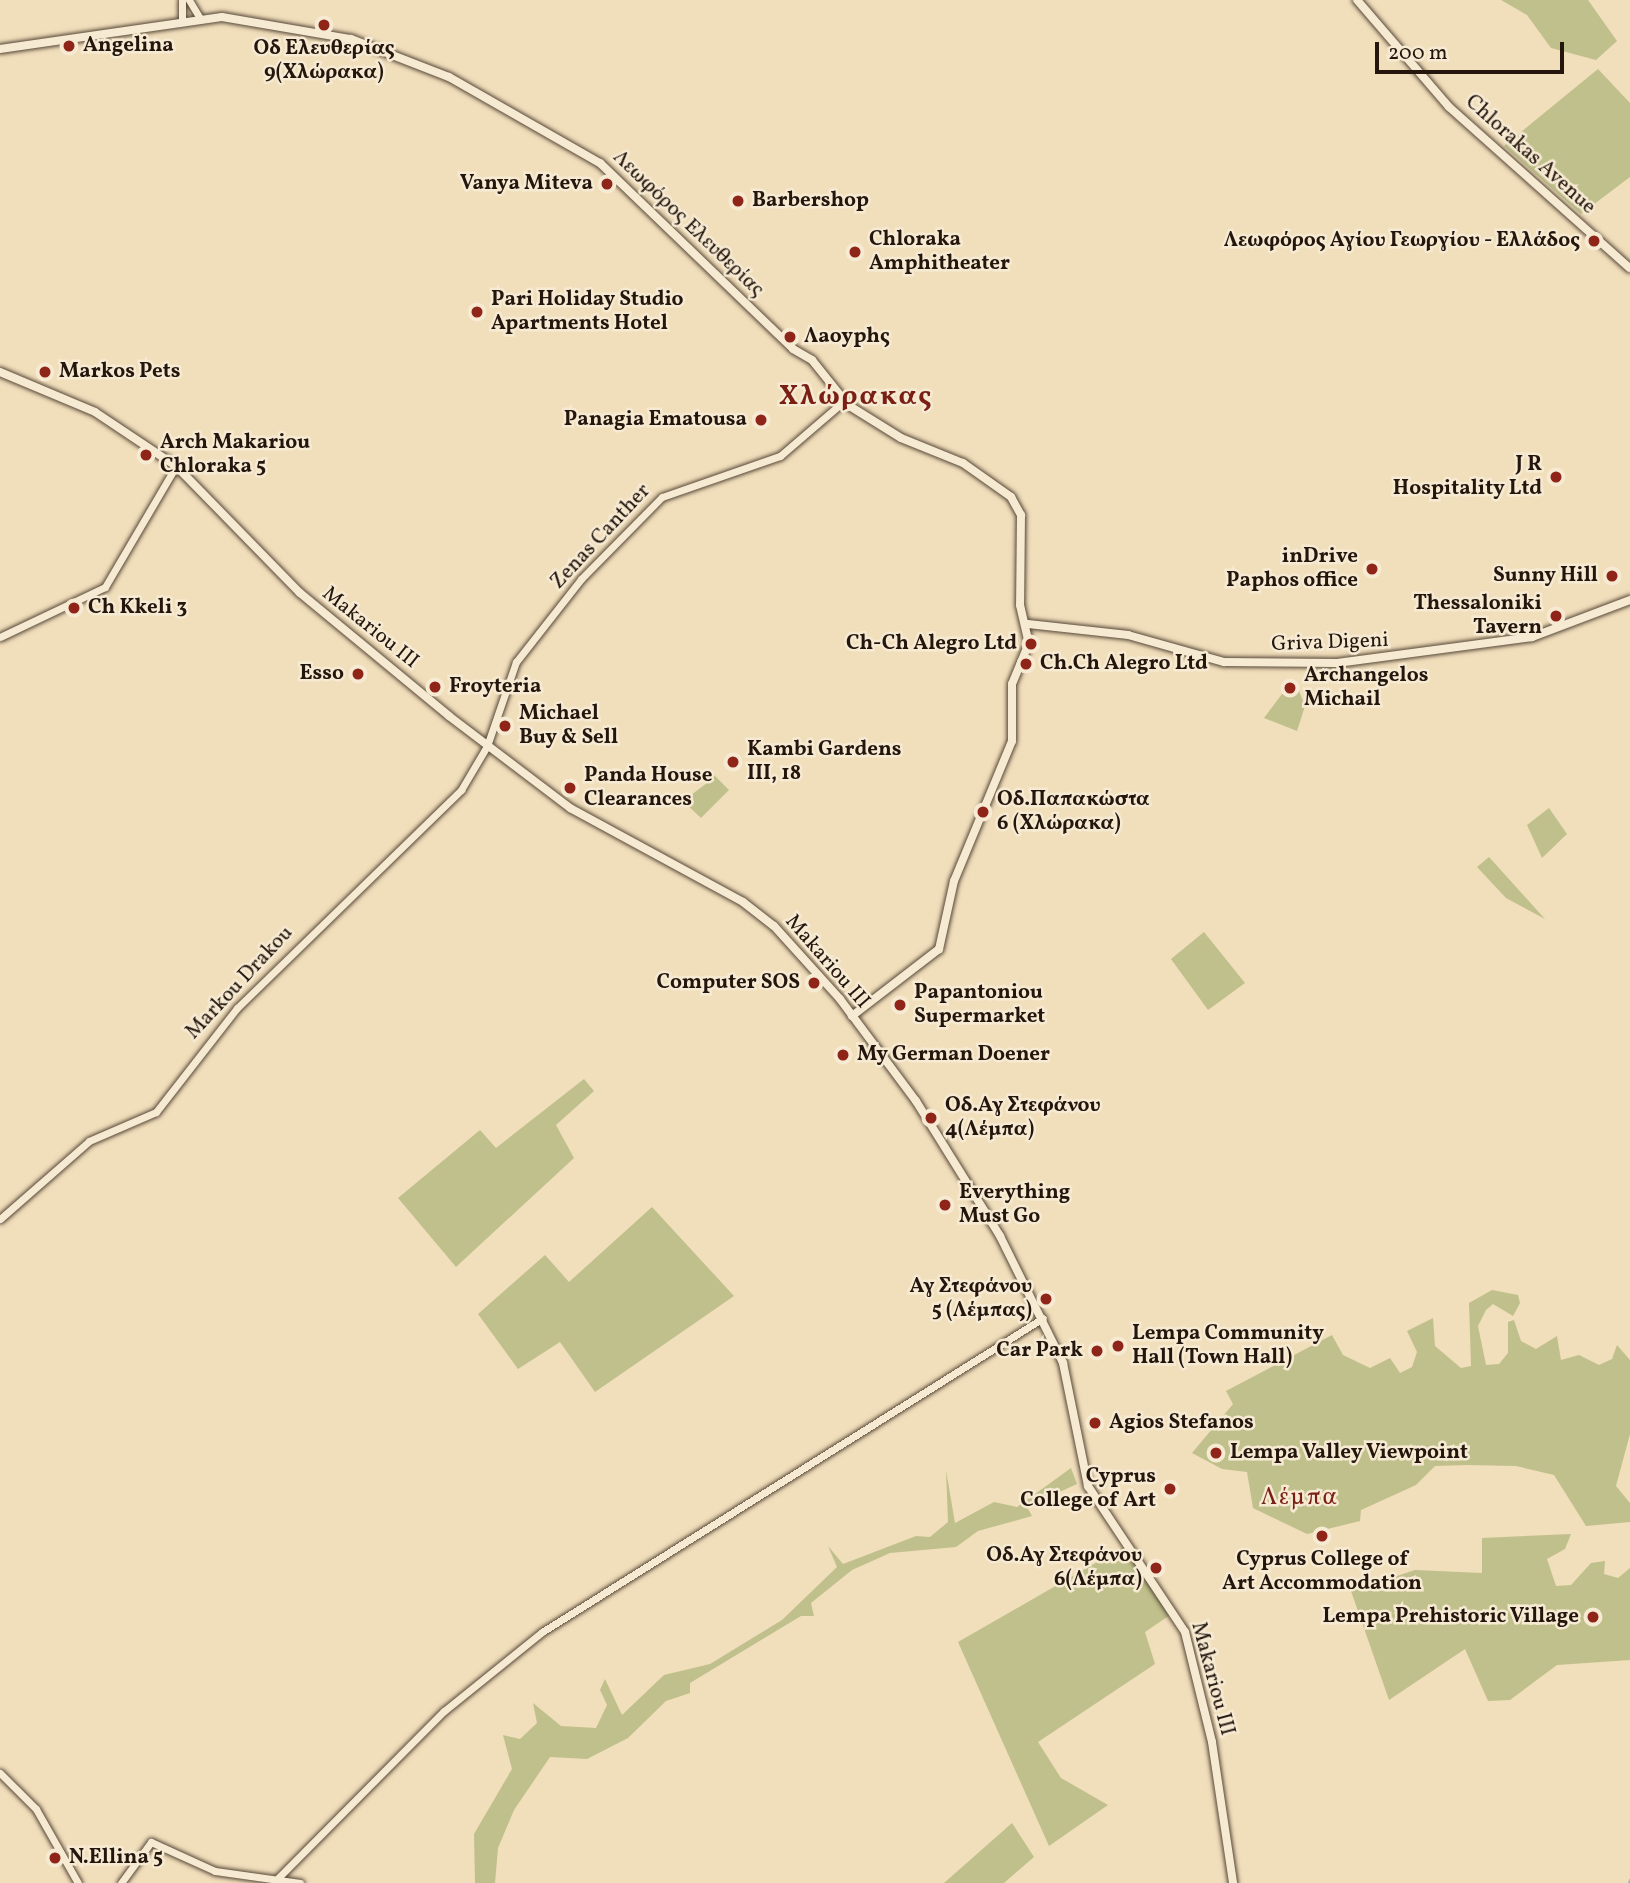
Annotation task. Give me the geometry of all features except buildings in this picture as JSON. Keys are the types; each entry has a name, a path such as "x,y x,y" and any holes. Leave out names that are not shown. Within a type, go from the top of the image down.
{"main road":[{"name":"Chlorakas Avenue","path":"1357,0 1449,107 1630,268"},
{"name":"Λεωφόρος Ελευθερίας","path":"0,49 200,18 351,39 493,98 600,163 830,383 844,401 901,438 963,463 1015,503 1021,519 1020,605 1028,624 1028,651 1012,684 1012,741 954,881 942,943 852,1016"},
{"name":"Makariou III","path":"0,372 95,412 176,466 300,593 487,746 587,818 743,902 803,956 852,1016 964,1175 1043,1318 1070,1385 1088,1486 1185,1632 1212,1742 1233,1883"},
{"name":"Griva Digeni","path":"1028,624 1128,635 1224,662 1337,663 1532,637 1630,600"}],"street":[{"path":"182,0 182,21"},
{"path":"189,0 200,18"},
{"name":"Zenas Canther","path":"487,746 516,662 581,579 662,497 780,456 844,401"},
{"path":"0,637 106,587 176,466"},
{"name":"Markou Drakou","path":"0,1219 89,1141 156,1112 237,1007 461,790 487,746"},
{"path":"278,1878 444,1711 542,1632 1043,1318"},
{"path":"0,1773 36,1809 78,1883"},
{"path":"121,1883 151,1842 215,1871 300,1883"}],"green space":[{"path":"1501,0 1588,0 1617,41 1596,60 1551,48 1527,15"},
{"path":"1598,69 1630,103 1630,177 1581,214 1504,146"},
{"path":"1299,691 1305,706 1297,731 1264,718 1282,694"},
{"path":"711,772 729,790 701,818 683,801 711,780"},
{"path":"1549,808 1567,834 1542,858 1527,825"},
{"path":"1489,857 1545,919 1506,898 1477,867"},
{"path":"1204,932 1245,983 1208,1010 1171,959"},
{"path":"584,1079 594,1091 556,1125 574,1158 456,1267 398,1198 480,1130 496,1148"},
{"path":"652,1207 734,1296 595,1392 560,1342 518,1369 478,1314 545,1255 569,1282"},
{"path":"1492,1290 1518,1295 1520,1303 1513,1316 1493,1304 1486,1310 1478,1326 1486,1365 1499,1364 1508,1353 1508,1322 1514,1320 1521,1341 1536,1349 1557,1336 1561,1360 1579,1355 1599,1365 1612,1359 1617,1345 1630,1360 1630,1434 1616,1486 1630,1503 1630,1522 1586,1526 1554,1475 1516,1466 1435,1466 1416,1485 1361,1510 1360,1521 1307,1534 1253,1508 1247,1472 1222,1469 1192,1453 1233,1404 1226,1391 1332,1335 1343,1355 1370,1368 1390,1358 1400,1373 1412,1367 1417,1352 1407,1331 1433,1318 1435,1346 1461,1368 1471,1366 1469,1303"},
{"path":"1071,1468 1077,1484 1027,1507 1032,1516 978,1531 956,1547 890,1553 852,1570 811,1603 814,1616 801,1616 690,1683 690,1693 666,1701 628,1738 587,1759 550,1757 514,1810 498,1848 495,1883 475,1883 474,1834 512,1769 503,1735 520,1739 537,1723 533,1703 561,1726 596,1728 607,1705 600,1690 605,1679 622,1715 664,1675 710,1664 782,1620 837,1567 828,1546 843,1564 916,1536 930,1537 948,1522 946,1470 955,1523 994,1502 1017,1507"},
{"path":"1571,1534 1565,1549 1547,1559 1556,1586 1571,1585 1591,1563 1605,1561 1604,1574 1618,1578 1630,1568 1630,1660 1557,1665 1510,1700 1488,1701 1465,1649 1389,1700 1351,1591 1415,1570 1482,1573 1482,1538"},
{"path":"1125,1546 1170,1615 1145,1632 1155,1664 1038,1742 1061,1778 1108,1805 1049,1846 958,1642"},
{"path":"1012,1823 1034,1857 1004,1883 944,1883"}],"place":[{"name":"Οδ Ελευθερίας 9(Χλώρακα)","path":"324,25"},
{"name":"Angelina","path":"69,46"},
{"name":"Vanya Miteva","path":"607,184"},
{"name":"Barbershop","path":"738,201"},
{"name":"Λεωφόρος Αγίου Γεωργίου - Ελλάδος","path":"1594,241"},
{"name":"Chloraka Amphitheater","path":"855,252"},
{"name":"Pari Holiday Studio Apartments Hotel","path":"477,312"},
{"name":"Λaoyphς","path":"790,337"},
{"name":"Markos Pets","path":"45,372"},
{"name":"Panagia Ematousa","path":"761,420"},
{"name":"Arch Makariou Chloraka 5","path":"146,455"},
{"name":"J R Hospitality Ltd","path":"1556,477"},
{"name":"inDrive Paphos office","path":"1372,569"},
{"name":"Sunny Hill","path":"1612,576"},
{"name":"Ch Kkeli 3","path":"74,608"},
{"name":"Thessaloniki Tavern","path":"1556,616"},
{"name":"Ch-Ch Alegro Ltd","path":"1031,644"},
{"name":"Ch.Ch Alegro Ltd","path":"1026,664"},
{"name":"Esso","path":"358,674"},
{"name":"Froyteria","path":"435,687"},
{"name":"Archangelos Michail","path":"1290,688"},
{"name":"Michael Buy & Sell","path":"505,726"},
{"name":"Kambi Gardens III, 18","path":"733,762"},
{"name":"Panda House Clearances","path":"570,788"},
{"name":"Οδ.Παπακώστα 6 (Χλώρακα)","path":"983,812"},
{"name":"Computer SOS","path":"814,983"},
{"name":"Papantoniou Supermarket","path":"900,1005"},
{"name":"My German Doener","path":"843,1055"},
{"name":"Οδ.Αγ Στεφάνου 4(Λέμπα)","path":"931,1118"},
{"name":"Everything Must Go","path":"945,1205"},
{"name":"Αγ Στεφάνου 5 (Λέμπας)","path":"1046,1299"},
{"name":"Lempa Community Hall (Town Hall)","path":"1118,1346"},
{"name":"Car Park","path":"1097,1351"},
{"name":"Agios Stefanos","path":"1095,1423"},
{"name":"Lempa Valley Viewpoint","path":"1216,1453"},
{"name":"Cyprus College of Art","path":"1170,1489"},
{"name":"Cyprus College of Art Accommodation","path":"1322,1536"},
{"name":"Οδ.Αγ Στεφάνου 6(Λέμπα)","path":"1156,1568"},
{"name":"Lempa Prehistoric Village","path":"1593,1617"},
{"name":"N.Ellina 5","path":"55,1858"}],"district":[{"name":"Χλώρακας","path":"856,397"},
{"name":"Λέμπα","path":"1300,1499"}]}
